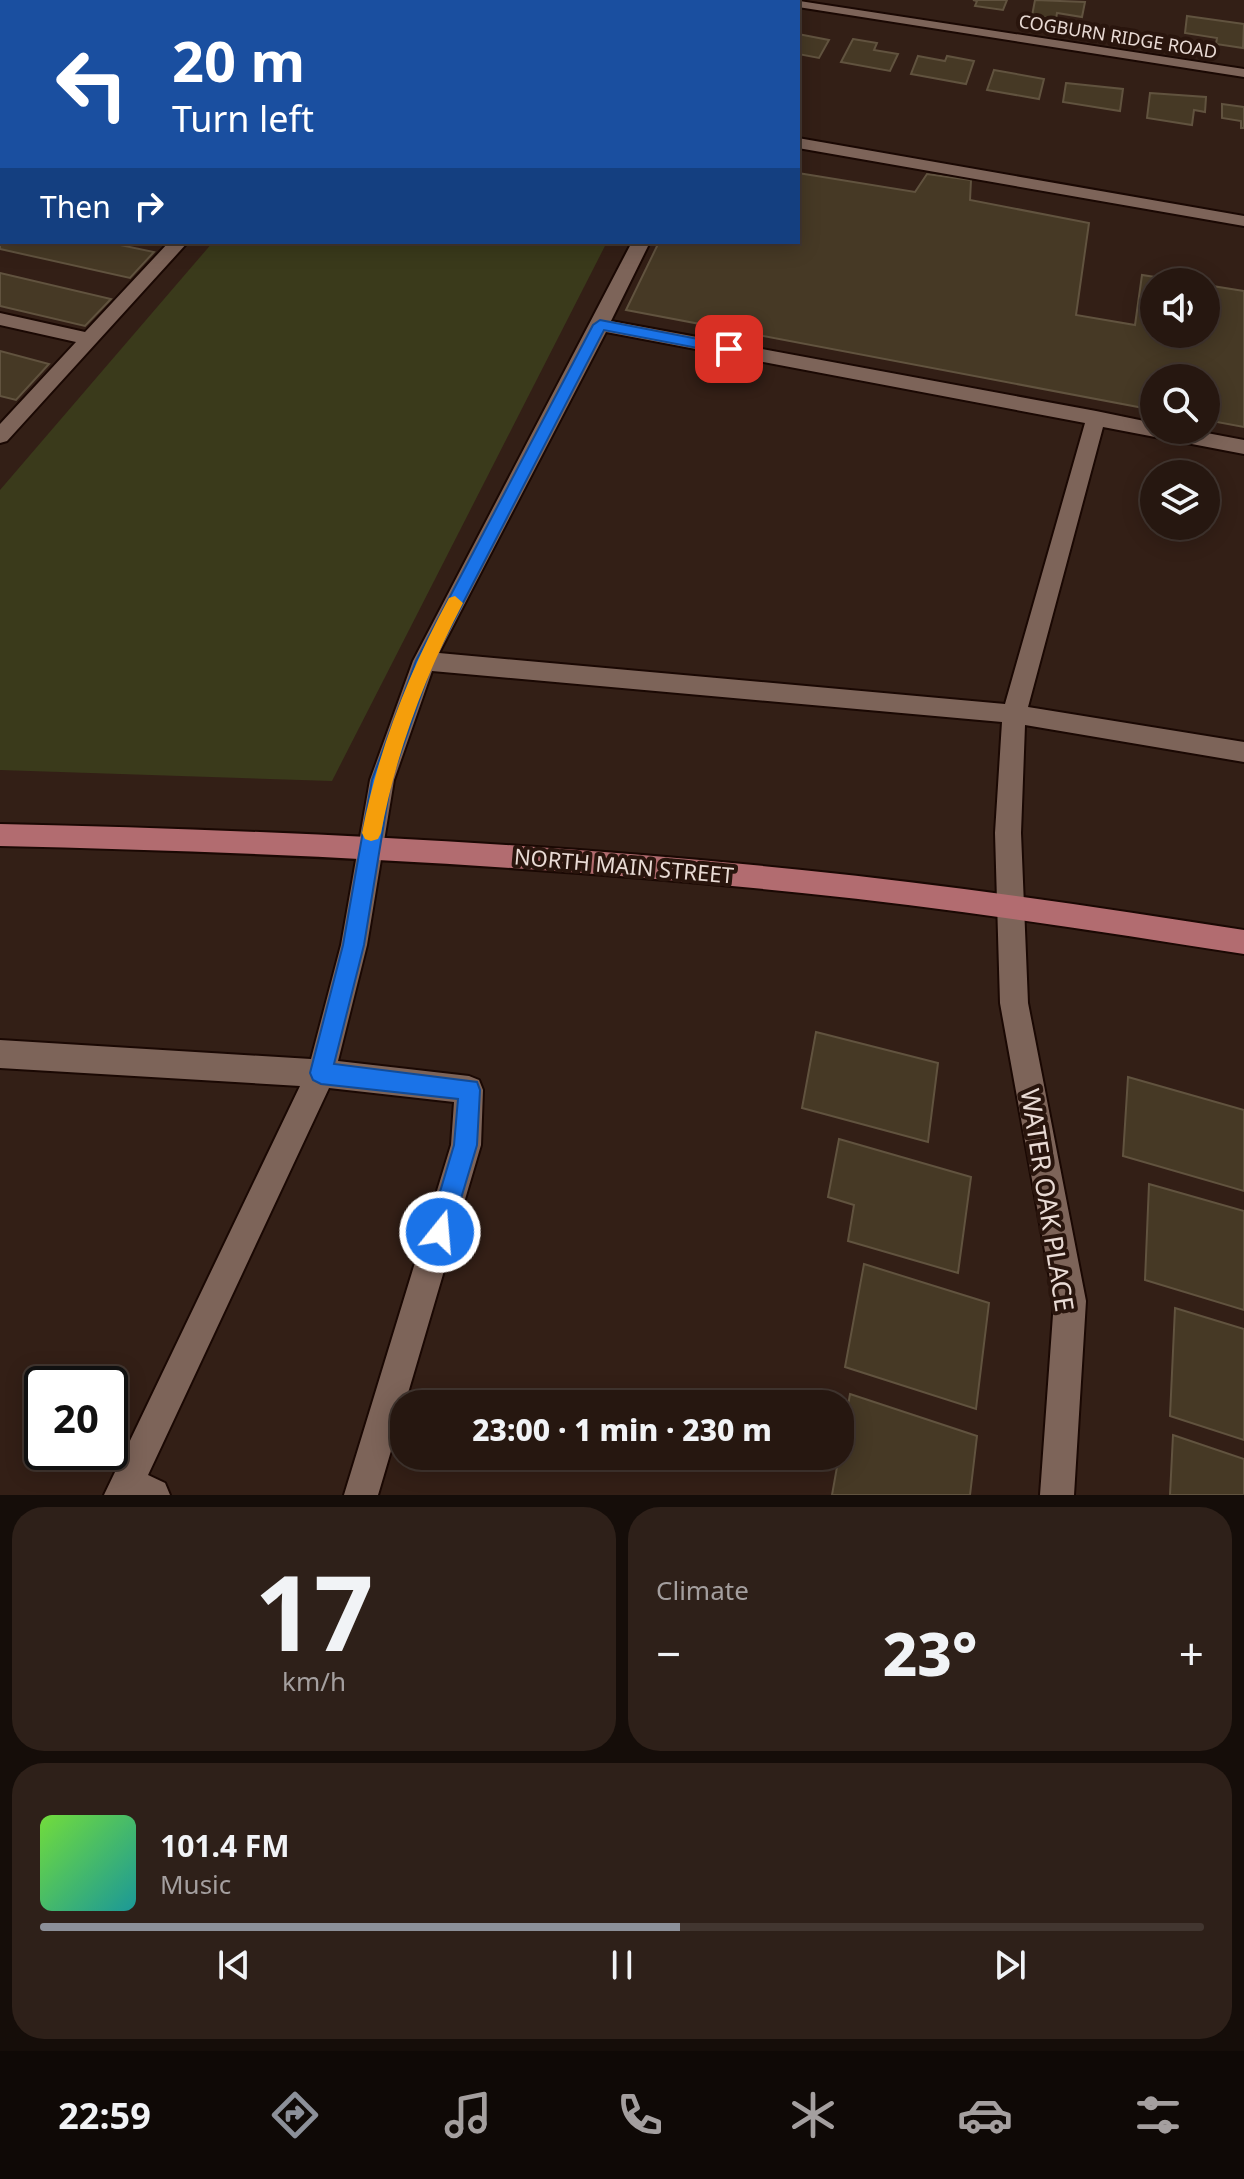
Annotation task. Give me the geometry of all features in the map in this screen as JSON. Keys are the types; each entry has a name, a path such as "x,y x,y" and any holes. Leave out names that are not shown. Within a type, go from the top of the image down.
{"main road":[{"name":"NORTH MAIN STREET","path":"0,835 170,838 369,847 700,871 1008,905 1244,942"}],"street":[{"name":"COGBURN RIDGE ROAD","path":"800,3 1244,73"},
{"path":"800,143 1244,221"},
{"path":"0,436 177,244"},
{"path":"133,1491 321,1073 354,945 382,780 424,661 640,244"},
{"path":"0,319 90,339"},
{"path":"600,325 1140,427"},
{"name":"WATER OAK PLACE","path":"1057,1495 1070,1301 1014,1003 1008,905 1014,714 1096,418"},
{"path":"1220,442 1244,447"},
{"path":"424,661 1014,714 1244,752"},
{"path":"0,1054 321,1073 469,1090 466,1145 361,1495"}],"shaded area":[{"path":"211,244 606,244 332,781 0,770 0,490"}],"building":[{"path":"973,0 1007,0 1003,10 975,6 977,1"},
{"path":"1035,0 1085,2 1082,17 1057,13 1056,19 1032,16"},
{"path":"1187,16 1244,24 1243,48 1216,44 1217,38 1185,33"},
{"path":"800,34 829,40 819,58 800,54"},
{"path":"853,39 877,43 874,50 898,54 890,71 841,62"},
{"path":"918,56 945,61 947,56 974,61 966,84 911,74"},
{"path":"994,70 1044,79 1039,99 987,90"},
{"path":"1066,83 1123,89 1120,111 1063,102"},
{"path":"1150,93 1206,97 1205,112 1194,110 1192,125 1147,118"},
{"path":"1222,104 1244,107 1244,128 1241,128 1241,121 1222,118"},
{"path":"800,173 915,192 927,174 971,180 970,200 1089,223 1076,315 1135,325 1140,289 1140,348 1220,348 1220,287 1244,291 1244,427 1220,423 1220,364 1140,364 1140,407 626,310 658,244 800,244"},
{"path":"0,244 116,244 154,252 130,278 0,249"},
{"path":"0,273 111,299 85,326 0,306"},
{"path":"0,351 49,364 16,400 0,396"},
{"path":"816,1032 938,1063 928,1142 802,1108"},
{"path":"1128,1077 1244,1110 1244,1191 1123,1156"},
{"path":"839,1139 971,1177 958,1273 848,1241 854,1205 828,1197"},
{"path":"1149,1184 1244,1211 1244,1310 1145,1280"},
{"path":"864,1264 989,1303 976,1409 845,1367"},
{"path":"1175,1308 1244,1329 1244,1440 1170,1416"},
{"path":"854,1395 977,1436 970,1495 832,1495 836,1470 854,1470"},
{"path":"1173,1435 1244,1459 1244,1495 1170,1495"}],"slow traffic":[{"path":"371,833 382,780 424,661 455,603"}],"route":[{"path":"440,1232 466,1145 469,1090 321,1073 354,945 382,780 424,661 600,325 729,349"}]}
